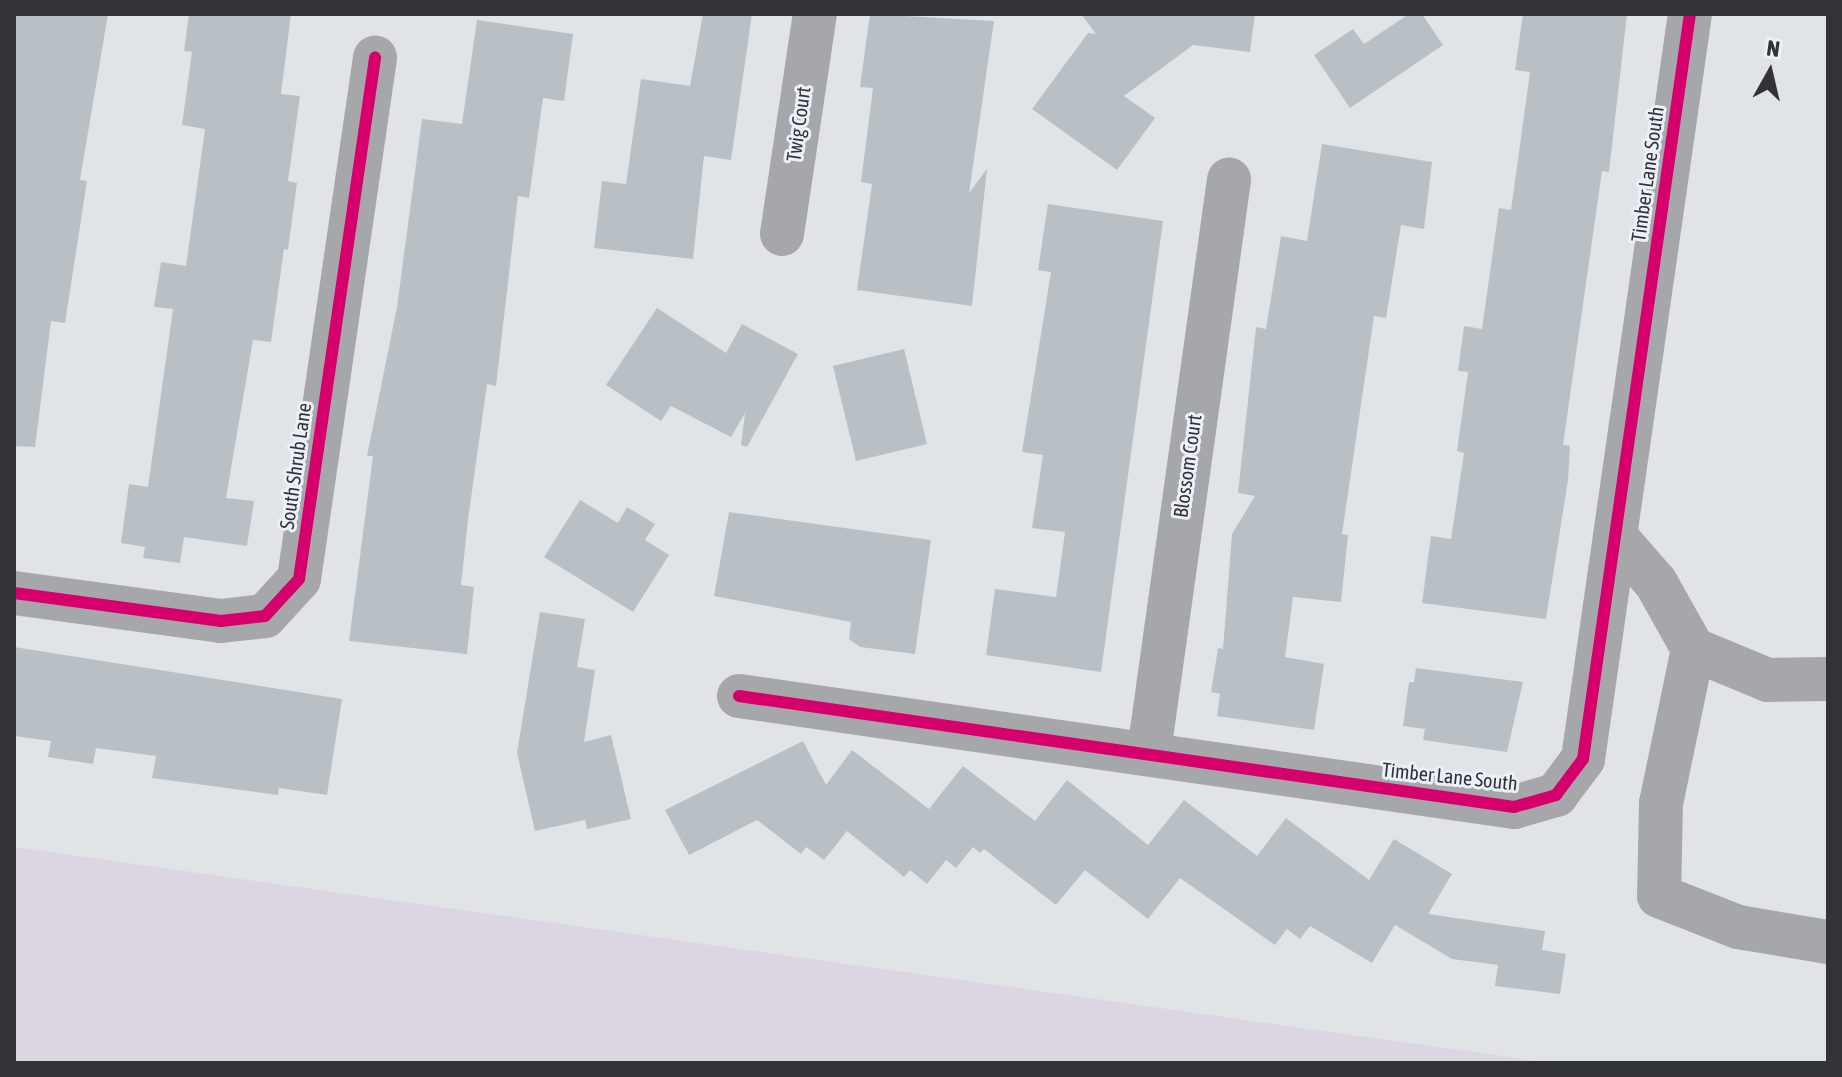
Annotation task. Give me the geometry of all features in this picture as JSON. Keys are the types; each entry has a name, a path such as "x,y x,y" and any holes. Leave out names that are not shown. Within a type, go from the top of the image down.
{"street":[{"name":"Twig Court","path":"782,234 815,14"},
{"name":"Timber Lane South","path":"739,696 1149,752 1514,807 1556,795 1583,759 1690,14"},
{"name":"South Shrub Lane","path":"14,593 221,621 265,616 299,579 375,58"},
{"name":"Blossom Court","path":"1149,752 1229,180"},
{"path":"1615,536 1656,583 1693,649 1768,680 1828,679"},
{"path":"1693,649 1661,803 1659,896 1738,927 1828,942"}],"shaded area":[{"path":"14,847 1552,1063 14,1063"}],"building":[{"path":"14,14 108,14 80,180 87,181 65,323 51,321 35,447 14,446"},
{"path":"189,14 291,14 281,94 300,96 288,181 297,183 288,250 284,249 271,342 253,340 226,498 254,501 247,546 184,537 180,563 143,558 145,547 121,543 129,484 148,487 173,309 154,307 161,262 186,266 205,129 182,125 192,52 184,51"},
{"path":"703,14 752,14 731,160 704,156 693,259 594,248 602,181 626,184 641,79 690,86"},
{"path":"870,14 994,21 969,193 987,169 972,306 857,290 872,184 861,182 873,88 860,87"},
{"path":"1081,14 1255,14 1250,52 1193,45 1124,96 1155,118 1117,170 1032,109 1088,33 1096,34"},
{"path":"1409,14 1422,14 1443,45 1350,108 1314,55 1353,29 1364,44"},
{"path":"1523,14 1627,14 1609,172 1602,171 1563,445 1570,446 1568,480 1546,619 1422,603 1431,536 1451,539 1464,453 1457,451 1468,372 1458,371 1464,326 1482,329 1499,208 1511,210 1530,72 1515,70"},
{"path":"477,20 573,34 564,101 543,98 529,198 518,196 496,386 487,384 468,520 461,585 474,587 467,654 349,641 373,456 367,456 397,307 422,119 462,124"},
{"path":"1322,144 1432,162 1424,229 1401,225 1386,318 1374,316 1342,534 1348,535 1341,602 1293,597 1285,657 1324,664 1314,730 1217,716 1220,694 1211,692 1218,648 1223,649 1232,534 1255,496 1238,493 1256,327 1266,329 1281,236 1307,241"},
{"path":"1048,204 1163,221 1101,672 986,655 995,589 1056,597 1065,532 1032,528 1043,455 1022,452 1051,272 1038,270"},
{"path":"657,308 726,353 742,324 798,354 747,447 741,445 745,413 731,437 671,406 661,421 606,385"},
{"path":"904,349 927,444 856,461 833,366"},
{"path":"580,500 618,523 627,507 655,524 645,540 669,555 633,612 544,557"},
{"path":"729,512 931,540 915,654 860,647 849,639 851,622 714,596"},
{"path":"540,612 585,619 577,667 595,670 584,742 611,735 631,819 587,829 585,820 535,831 517,753"},
{"path":"14,647 342,699 327,795 279,788 278,795 152,778 156,756 96,748 93,764 48,757 51,741 14,736"},
{"path":"1416,668 1523,682 1507,752 1423,740 1425,729 1403,726 1409,682 1414,682"},
{"path":"803,741 826,785 852,750 929,809 963,766 1035,821 1067,780 1148,845 1184,800 1257,856 1286,818 1369,880 1394,839 1452,874 1428,914 1545,931 1542,950 1566,954 1560,994 1495,986 1498,965 1452,959 1395,925 1372,963 1310,926 1300,939 1287,929 1275,945 1180,878 1148,919 1085,870 1056,905 984,849 980,853 973,847 956,868 946,860 927,884 910,870 904,877 847,831 824,860 806,847 801,854 757,820 689,855 665,810"}],"cycle path":[{"path":"739,696 1514,807 1556,795 1583,759 1690,14"},
{"path":"14,593 221,621 265,616 299,579 375,58"}]}
